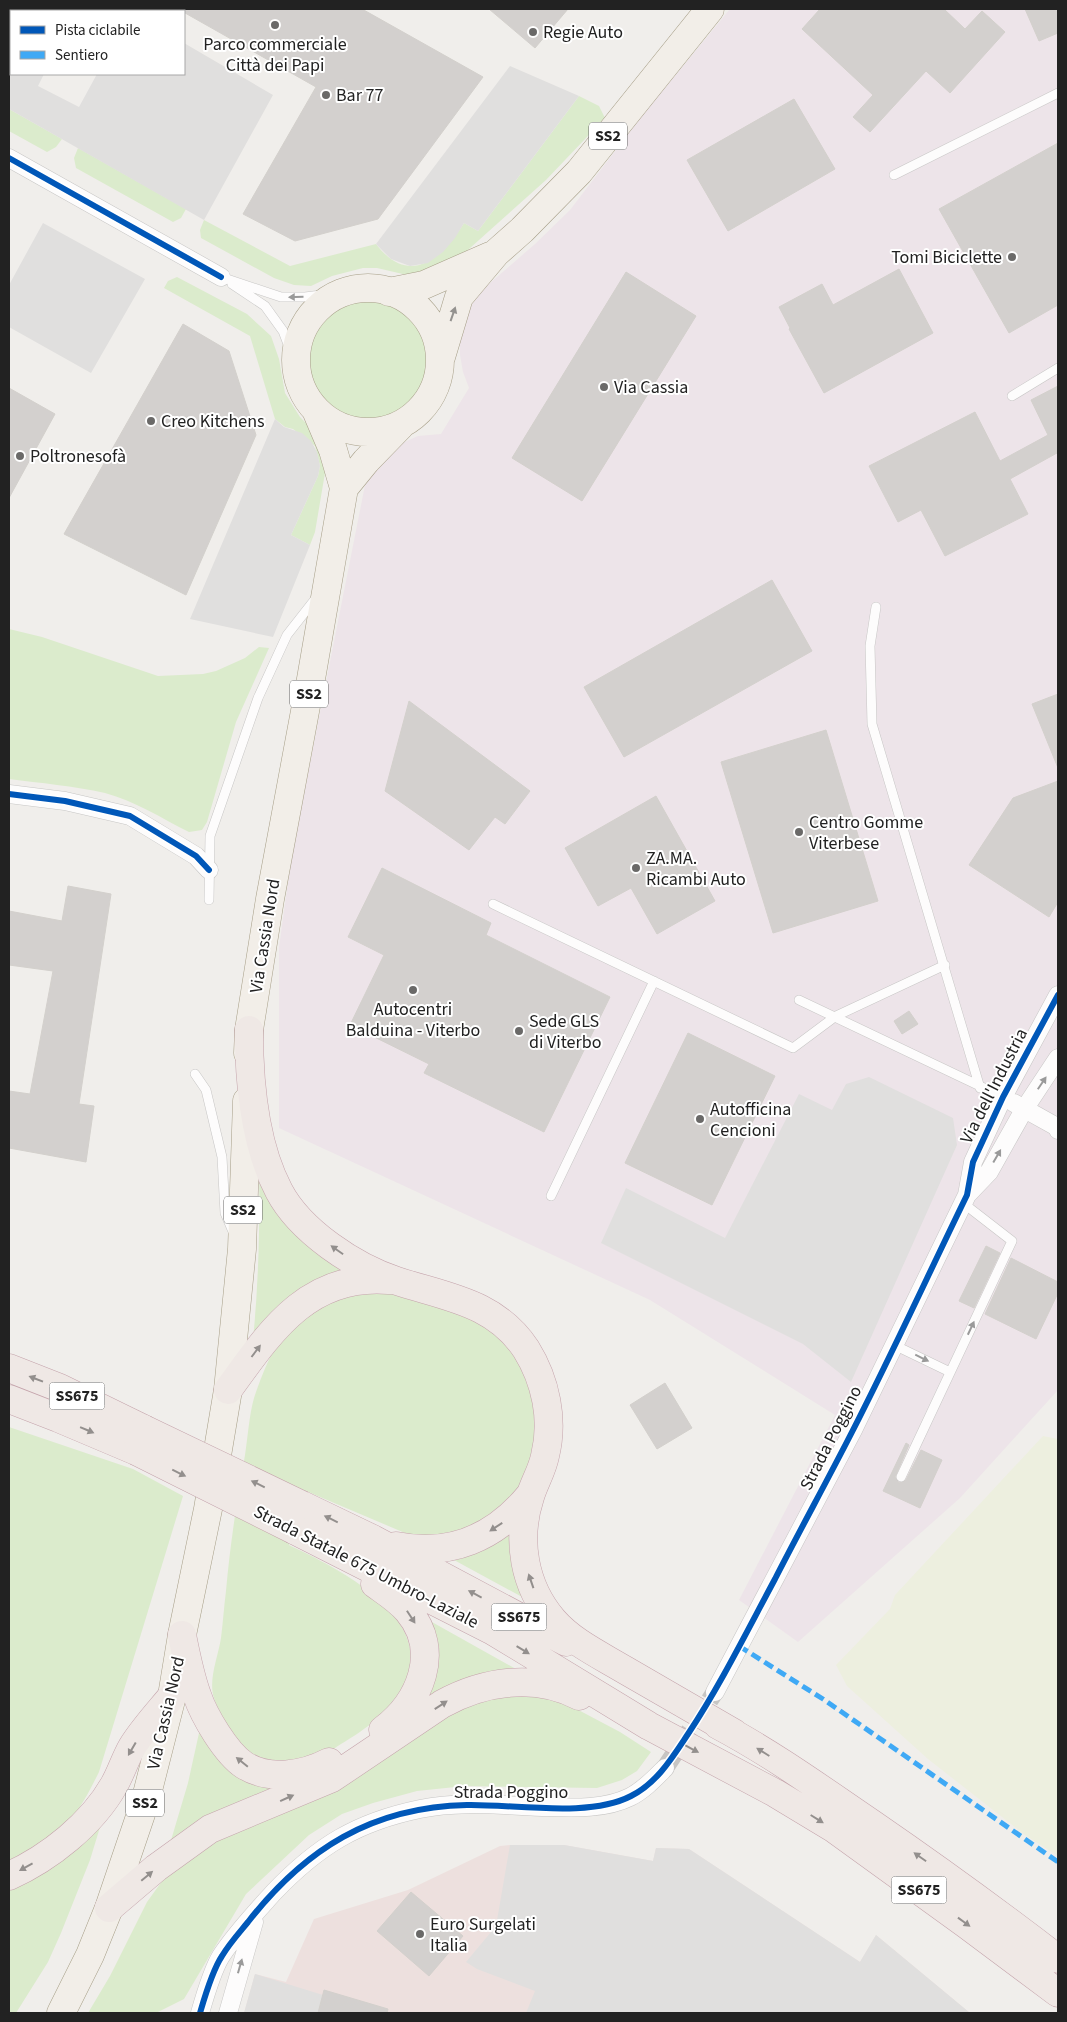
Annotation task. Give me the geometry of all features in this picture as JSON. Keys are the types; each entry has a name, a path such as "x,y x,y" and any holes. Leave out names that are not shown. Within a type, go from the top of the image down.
{"highway":[{"path":"249,1030 251,1085 255,1112 261,1139 280,1192 300,1218 320,1237 355,1262 395,1281"},
{"path":"226,1402 264,1340 301,1303 323,1291 346,1283 379,1279 395,1281 450,1296 486,1310 514,1334 526,1349 542,1382 549,1418 549,1437 545,1457 525,1513 523,1532 523,1552 534,1589 554,1621 584,1646 734,1733"},
{"name":"Strada Statale 675 Umbro-Laziale","path":"9,1368 60,1388 140,1440 298,1517 373,1539 734,1733 792,1770 985,1902 1058,1959"},
{"name":"Strada Statale 675 Umbro-Laziale","path":"9,1399 58,1418 140,1440"},
{"path":"373,1539 399,1546 426,1549 445,1548 463,1543 494,1529 508,1519 531,1494"},
{"name":"Strada Statale 675 Umbro-Laziale","path":"298,1517 320,1542 493,1631 649,1726 775,1793 832,1828 1058,1993"},
{"path":"182,1635 191,1679 205,1714 216,1732 243,1764 268,1774 295,1774 322,1766 369,1740 396,1720 414,1697 423,1671 422,1639 409,1612 396,1599 320,1542"},
{"path":"109,1908 156,1868 210,1830 273,1805 332,1778 442,1704 476,1688 514,1682 554,1686 649,1726"},
{"path":"9,1876 46,1856 77,1830 114,1786 133,1746 172,1696"}],"main road":[{"name":"SS2","path":"440,361 433,331 416,307 389,292 375,289 359,289 331,298 319,307 309,319 297,347 297,368 303,391 316,410 330,422 357,432 372,432 388,430 402,424 415,415 433,391 459,297 496,253 522,230 579,172 710,9"},
{"name":"SS2","path":"389,292 424,285 496,253"},
{"name":"Via Cassia Nord","path":"59,2009 90,1955 109,1908 145,1802 172,1696 182,1635 208,1509 226,1402 242,1249 249,1030 270,899 312,679 344,488 333,450 316,410"},
{"name":"Via Cassia Nord","path":"344,488 366,461 402,424"}],"street":[{"path":"9,158 221,277"},
{"path":"9,794 65,801 130,816 196,856 209,870"},
{"name":"Via dell'Industria","path":"965,1199 974,1162 1003,1097 1058,995"},
{"name":"Via dell'Industria","path":"965,1199 988,1172 1025,1108 1058,1058"},
{"path":"1003,1097 1057,1127 1058,1130"},
{"name":"Strada Poggino","path":"715,1692 853,1430 965,1199"},
{"name":"Strada Poggino","path":"198,2012 220,1958 259,1908 288,1877 320,1850 350,1831 378,1820 421,1809 465,1805 601,1806 630,1797 651,1783 665,1768"},
{"name":"Strada Poggino","path":"228,2013 259,1908"}],"lane":[{"path":"894,175 1058,93"},
{"path":"221,277 281,297 345,292"},
{"path":"221,277 265,306 283,331 297,368"},
{"path":"1012,396 1058,368"},
{"path":"209,900 210,836 258,698 287,635 327,584"},
{"path":"876,607 870,646 872,724 980,1088"},
{"path":"492,904 794,1048 836,1016 945,966"},
{"path":"551,1196 654,981"},
{"path":"799,1000 836,1016 980,1088 1003,1097"},
{"path":"195,1074 206,1090 222,1157 225,1213 242,1249"},
{"path":"901,1477 1012,1241 965,1199"},
{"path":"894,1345 950,1372"}],"shaded area":[{"path":"730,9 1058,9 1058,1390 960,1498 798,1642 739,1600 835,1415 650,1300 279,1128 279,947 292,854 366,480 389,449 418,436 441,434 469,388 463,372 460,355 460,339 467,311 482,290 535,244 570,210 642,116"},
{"path":"185,44 273,95 204,220 9,109 9,54 10,75 44,75 38,86 79,107 96,75 185,75"},
{"path":"510,66 579,96 478,231 464,223 455,238 443,252 428,263 410,266 391,259 376,244"},
{"path":"43,223 145,279 91,373 9,327 9,285"},
{"path":"275,419 284,427 302,433 311,441 317,452 320,466 318,476 291,535 310,545 273,637 190,619"},
{"path":"869,1077 953,1118 957,1145 851,1382 803,1344 601,1243 626,1188 725,1238 799,1094 832,1110 846,1084"},
{"path":"510,1845 564,1845 653,1861 656,1848 689,1849 860,1962 876,1935 970,2013 526,2013 535,1991 477,1969 466,1962 496,1926"},
{"path":"564,1845 653,1861 656,1848 689,1849 860,1962 876,1935 970,2013 244,2013 255,1974 286,1982 314,1919 408,1890 500,1846"},
{"path":"255,1974 323,1995 318,2013 244,2013"}],"green space":[{"path":"579,96 599,106 605,118 546,180 450,266 407,275 377,268 363,268 332,276 311,286 294,285 274,278 201,238 200,230 204,220 290,266 376,244 389,257 401,264 413,266 424,263 435,257 446,247 464,223 478,231"},
{"path":"9,109 62,139 56,147 47,152 9,131"},
{"path":"78,148 186,209 181,218 173,222 76,168 74,158"},
{"path":"177,277 247,314 271,336 279,359 285,393 300,417 314,431 326,467 315,532 310,545 291,535 318,476 320,466 315,446 293,429 285,427 275,419 250,336 164,288 168,281"},
{"path":"369,301 381,302 392,306 403,311 412,319 420,328 425,339 429,350 429,374 425,385 420,396 412,405 403,413 392,418 381,422 369,423 357,422 346,418 335,413 326,405 318,396 313,385 309,374 308,362 309,350 313,339 318,328 326,319 335,311 346,306 357,302"},
{"path":"9,629 42,637 158,676 203,674 216,671 245,658 259,647 269,648 236,722 207,822 202,830 189,832 137,805 105,793 9,779"},
{"path":"259,1157 351,1269 253,1340 259,1249"},
{"path":"392,1293 446,1307 480,1321 493,1331 515,1356 530,1385 537,1418 533,1454 513,1501 460,1535 412,1536 306,1491 289,1545 332,1567 378,1599 396,1618 408,1639 411,1662 403,1687 384,1713 329,1752 287,1761 258,1757 239,1742 224,1721 212,1691 214,1668 221,1638 232,1540 254,1398 265,1367 274,1350 297,1324 339,1299 366,1294"},
{"path":"9,1427 133,1469 183,1496 99,1772 80,1806 62,1830 44,1844 9,1864"},
{"path":"1043,1436 1058,1439 1058,1856 1025,1835 928,1759 847,1686 836,1665 890,1609 895,1595"},
{"path":"514,1532 524,1598 454,1560 484,1550"},
{"path":"423,1617 523,1673 423,1701"},
{"path":"533,1695 569,1705 620,1732 651,1752 637,1771 622,1780 597,1788 465,1786 417,1791 342,1814 309,1835 246,1894 184,1999 156,2013 88,2013 110,1976 147,1902 165,1877 216,1840 338,1789 448,1715 497,1696"},
{"path":"201,1724 281,1784 169,1847 188,1783"},
{"path":"104,1814 90,1860 48,1962 16,2013 9,2013 9,1890"}],"building":[{"path":"178,9 362,9 483,77 378,219 295,241 243,214 316,87 185,13 185,10"},
{"name":"Regie Auto","path":"489,9 568,9 535,48"},
{"path":"820,9 944,9 965,29 982,11 1005,32 950,93 926,71 870,132 853,117 873,95 802,29"},
{"path":"1025,9 1058,9 1058,33 1039,41"},
{"path":"794,99 835,169 728,231 687,160"},
{"name":"Tomi Biciclette","path":"1058,143 1058,305 1009,333 939,209"},
{"path":"899,269 933,333 824,393 779,307 822,284 833,305"},
{"name":"Via Cassia","path":"626,272 696,316 582,501 512,458"},
{"path":"183,324 229,351 256,435 186,595 64,534"},
{"path":"1058,386 1058,456 1057,453 1010,479 1028,514 945,556 921,510 898,522 869,466 975,412 1000,461 1048,435 1031,400"},
{"name":"Poltronesofà","path":"9,388 55,414 9,498"},
{"path":"772,580 812,651 624,757 584,687"},
{"path":"1058,694 1058,768 1032,704"},
{"path":"409,701 530,791 505,824 495,817 469,850 385,791"},
{"name":"Centro Gomme Viterbese","path":"826,730 878,901 773,933 721,762"},
{"path":"1058,781 1058,902 1049,917 969,865 1013,798"},
{"name":"ZA.MA. Ricambi Auto","path":"656,796 715,901 657,934 631,888 598,906 565,848"},
{"path":"382,868 491,923 486,935 610,997 544,1132 424,1073 429,1064 350,1025 384,955 348,937"},
{"path":"68,886 111,894 79,1104 94,1106 86,1162 9,1148 9,1091 30,1094 53,971 9,965 9,911 62,921"},
{"path":"909,1011 918,1024 902,1034 894,1021"},
{"name":"Autofficina Cencioni","path":"688,1033 775,1076 712,1205 625,1163"},
{"path":"986,1246 1000,1253 974,1308 959,1301"},
{"path":"1011,1258 1058,1282 1058,1293 1036,1339 985,1314"},
{"path":"665,1383 692,1428 657,1449 630,1405"},
{"path":"906,1443 909,1445 895,1477 899,1483 906,1480 921,1450 942,1460 920,1508 883,1491"},
{"name":"Euro Surgelati Italia","path":"411,1892 463,1936 429,1976 377,1931"},
{"path":"324,1990 388,2009 387,2013 318,2013"}],"tunnel":[{"path":"665,1768 715,1692"}],"marked path":[{"path":"739,1646 823,1699 1058,1862"}],"cycle path":[{"path":"9,158 221,277"},
{"path":"9,794 65,801 130,816 196,856 209,870"},
{"path":"200,2013 218,1962 234,1939 270,1896 293,1873 317,1853 343,1837 371,1824 401,1814 433,1808 467,1805 573,1808 594,1807 614,1803 640,1791 663,1769 688,1734 723,1677 852,1432 967,1195 973,1162 1003,1097 1058,995"}],"place":[{"name":"Parco commerciale Città dei Papi","path":"275,25"},
{"name":"Regie Auto","path":"533,32"},
{"name":"Bar 77","path":"326,95"},
{"name":"Tomi Biciclette","path":"1012,257"},
{"name":"Via Cassia","path":"604,387"},
{"name":"Creo Kitchens","path":"151,421"},
{"name":"Poltronesofà","path":"20,456"},
{"name":"Centro Gomme Viterbese","path":"799,832"},
{"name":"ZA.MA. Ricambi Auto","path":"636,868"},
{"name":"Autocentri Balduina - Viterbo","path":"413,990"},
{"name":"Sede GLS di Viterbo","path":"519,1031"},
{"name":"Autofficina Cencioni","path":"700,1119"},
{"name":"Euro Surgelati Italia","path":"420,1934"}]}
